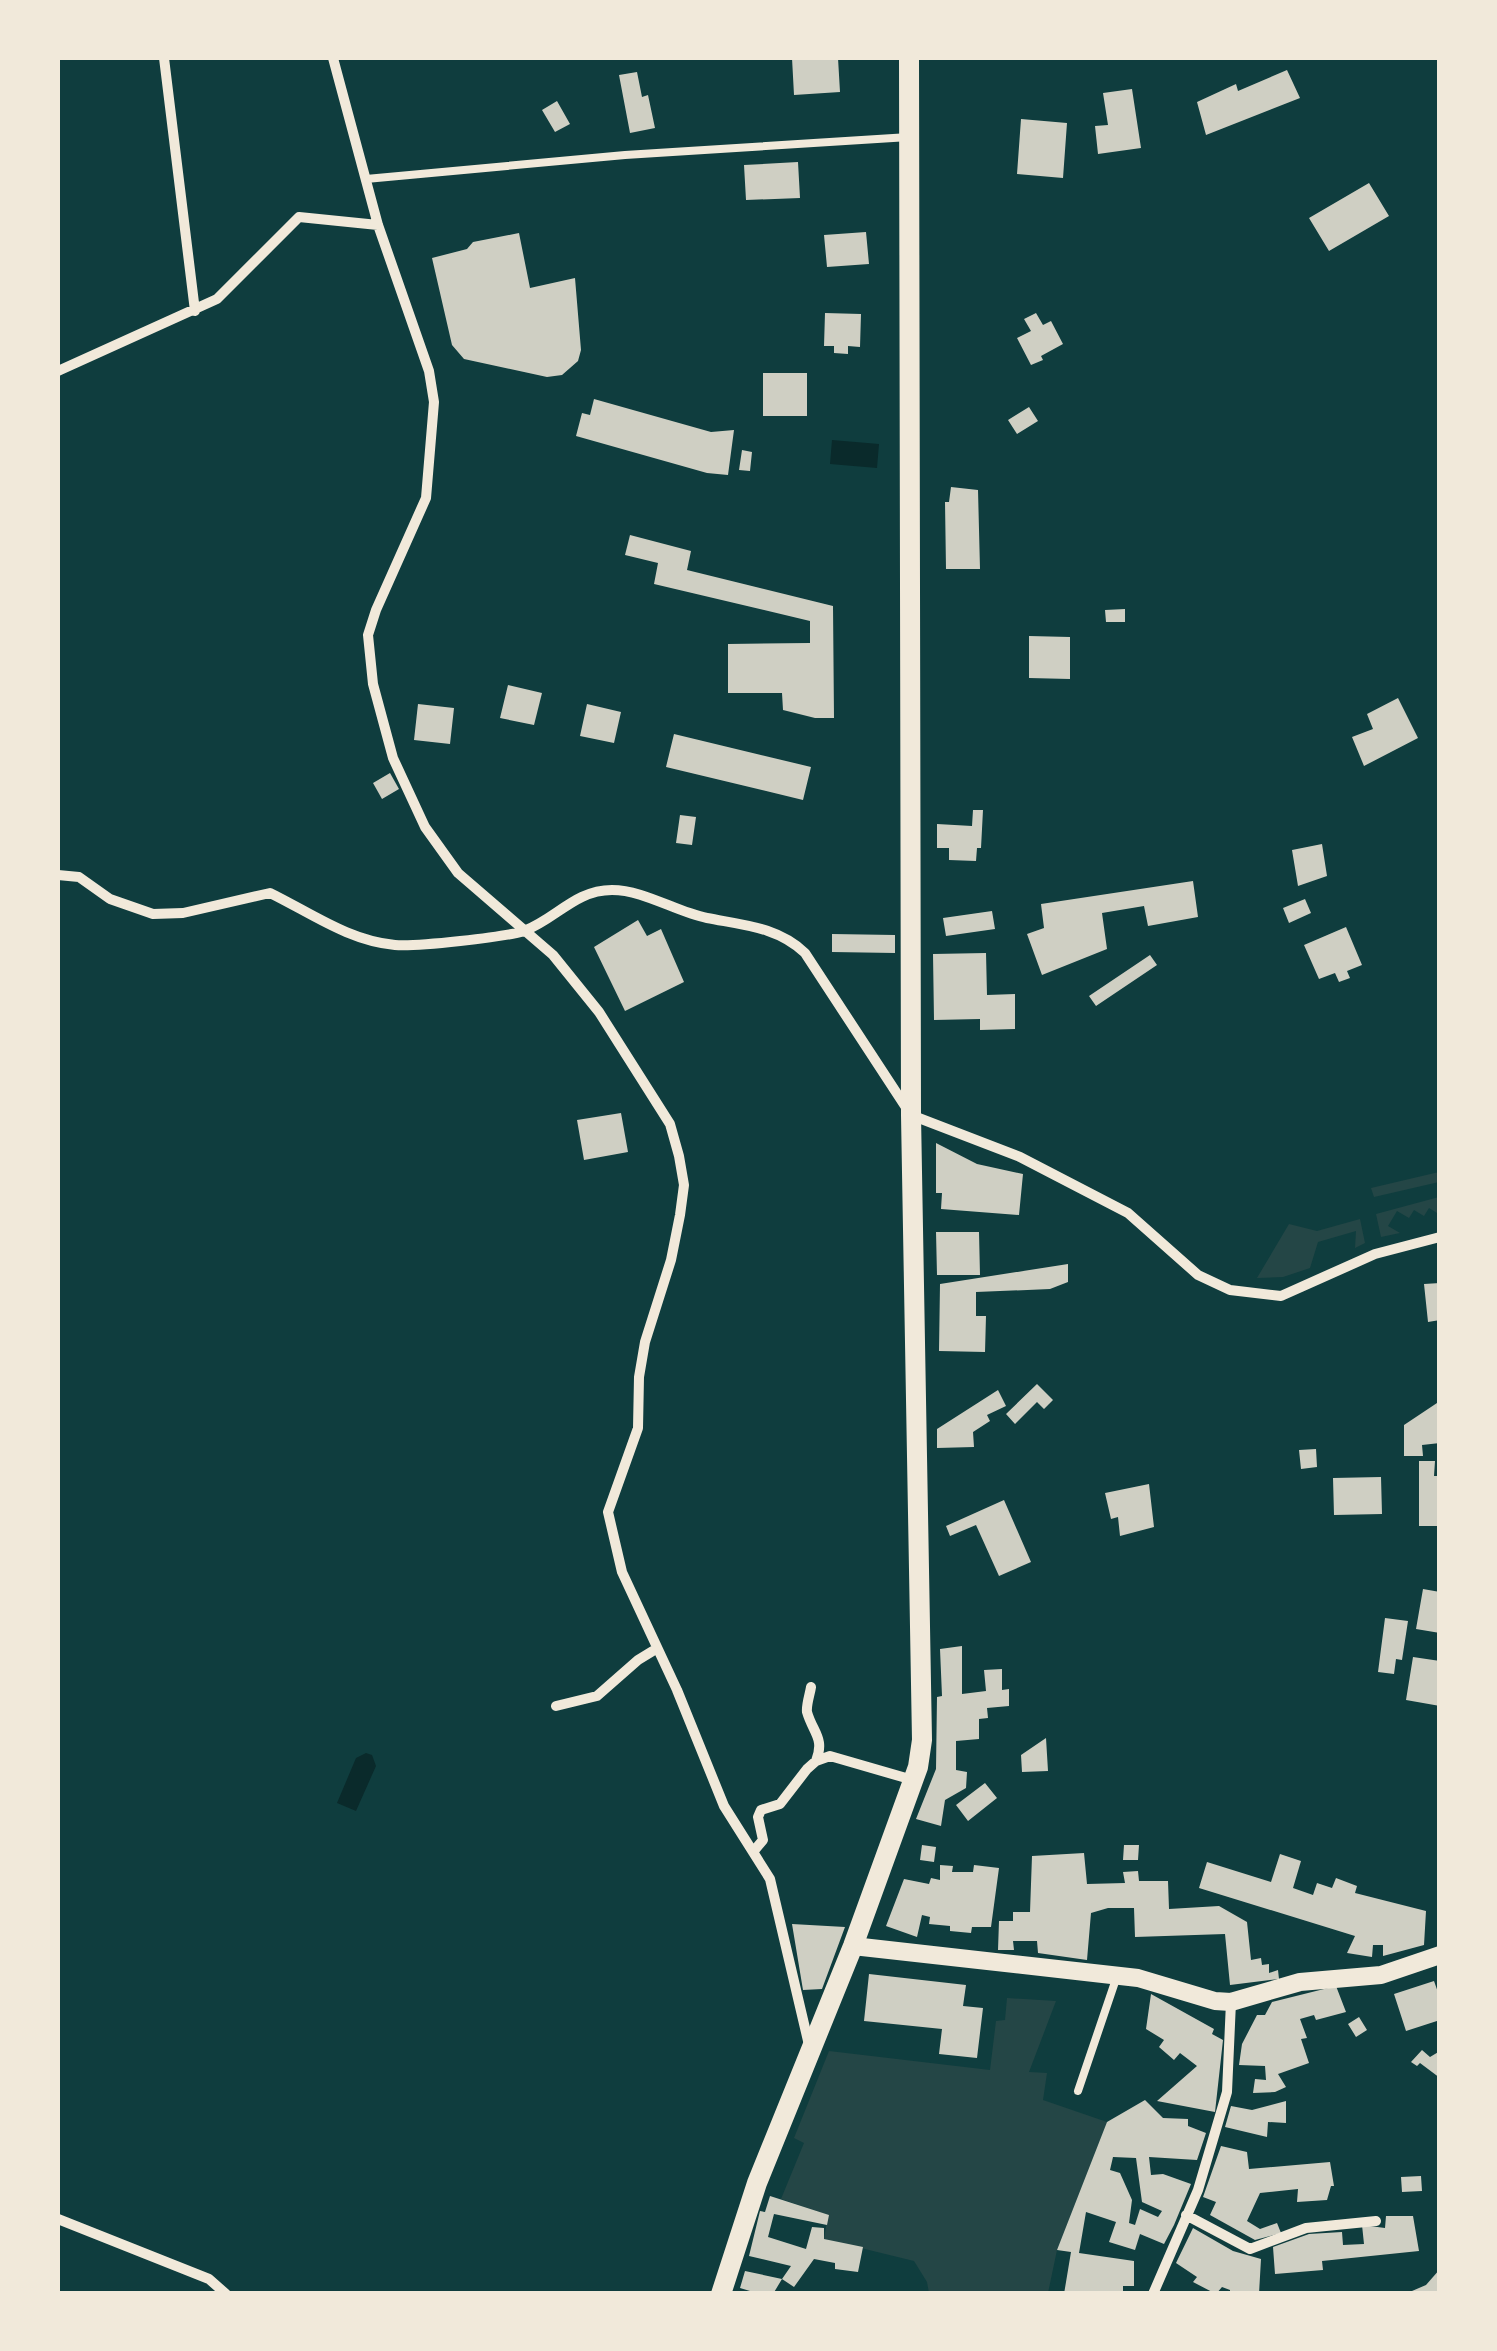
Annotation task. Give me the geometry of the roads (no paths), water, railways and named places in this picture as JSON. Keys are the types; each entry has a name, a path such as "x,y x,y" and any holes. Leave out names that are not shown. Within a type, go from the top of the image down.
{"main road":[{"path":"721,2294 757,2183 812,2053 914,1781 922,1740 911,1115 909,58"}],"street":[{"path":"164,58 195,311"},
{"path":"333,58 378,224 429,371 434,402 426,498 368,635 373,684 393,758 426,826 458,872 553,955 599,1012 670,1124 684,1185 680,1215 671,1260 645,1342 639,1376 638,1428 608,1512 622,1572 677,1690 724,1806 770,1879 812,2053"},
{"path":"58,371 217,298 298,217 378,224"},
{"path":"58,875 79,877 110,899 153,914 184,913 270,893 353,937 398,946 524,931 568,902 591,892 614,890 697,916 770,930 789,938 805,953 911,1115 1020,1157 1128,1213 1198,1275 1230,1290 1281,1296 1376,1254 1440,1237"},
{"path":"556,1706 597,1696 656,1649"},
{"path":"753,1852 763,1840 758,1817 761,1810 780,1804 816,1761 821,1748 819,1733 806,1710 811,1687"},
{"path":"816,1761 830,1756 914,1781"},
{"path":"853,1946 1117,1976 1232,2002 1300,1982 1381,1975 1440,1955"},
{"path":"1153,2294 1198,2190 1227,2092 1232,2002"},
{"path":"1186,2216 1250,2249 1306,2228 1376,2221"},
{"path":"58,2219 209,2279 226,2294"}],"lane":[{"path":"366,179 624,155 910,137"},
{"path":"1078,2090 1117,1976"}]}
